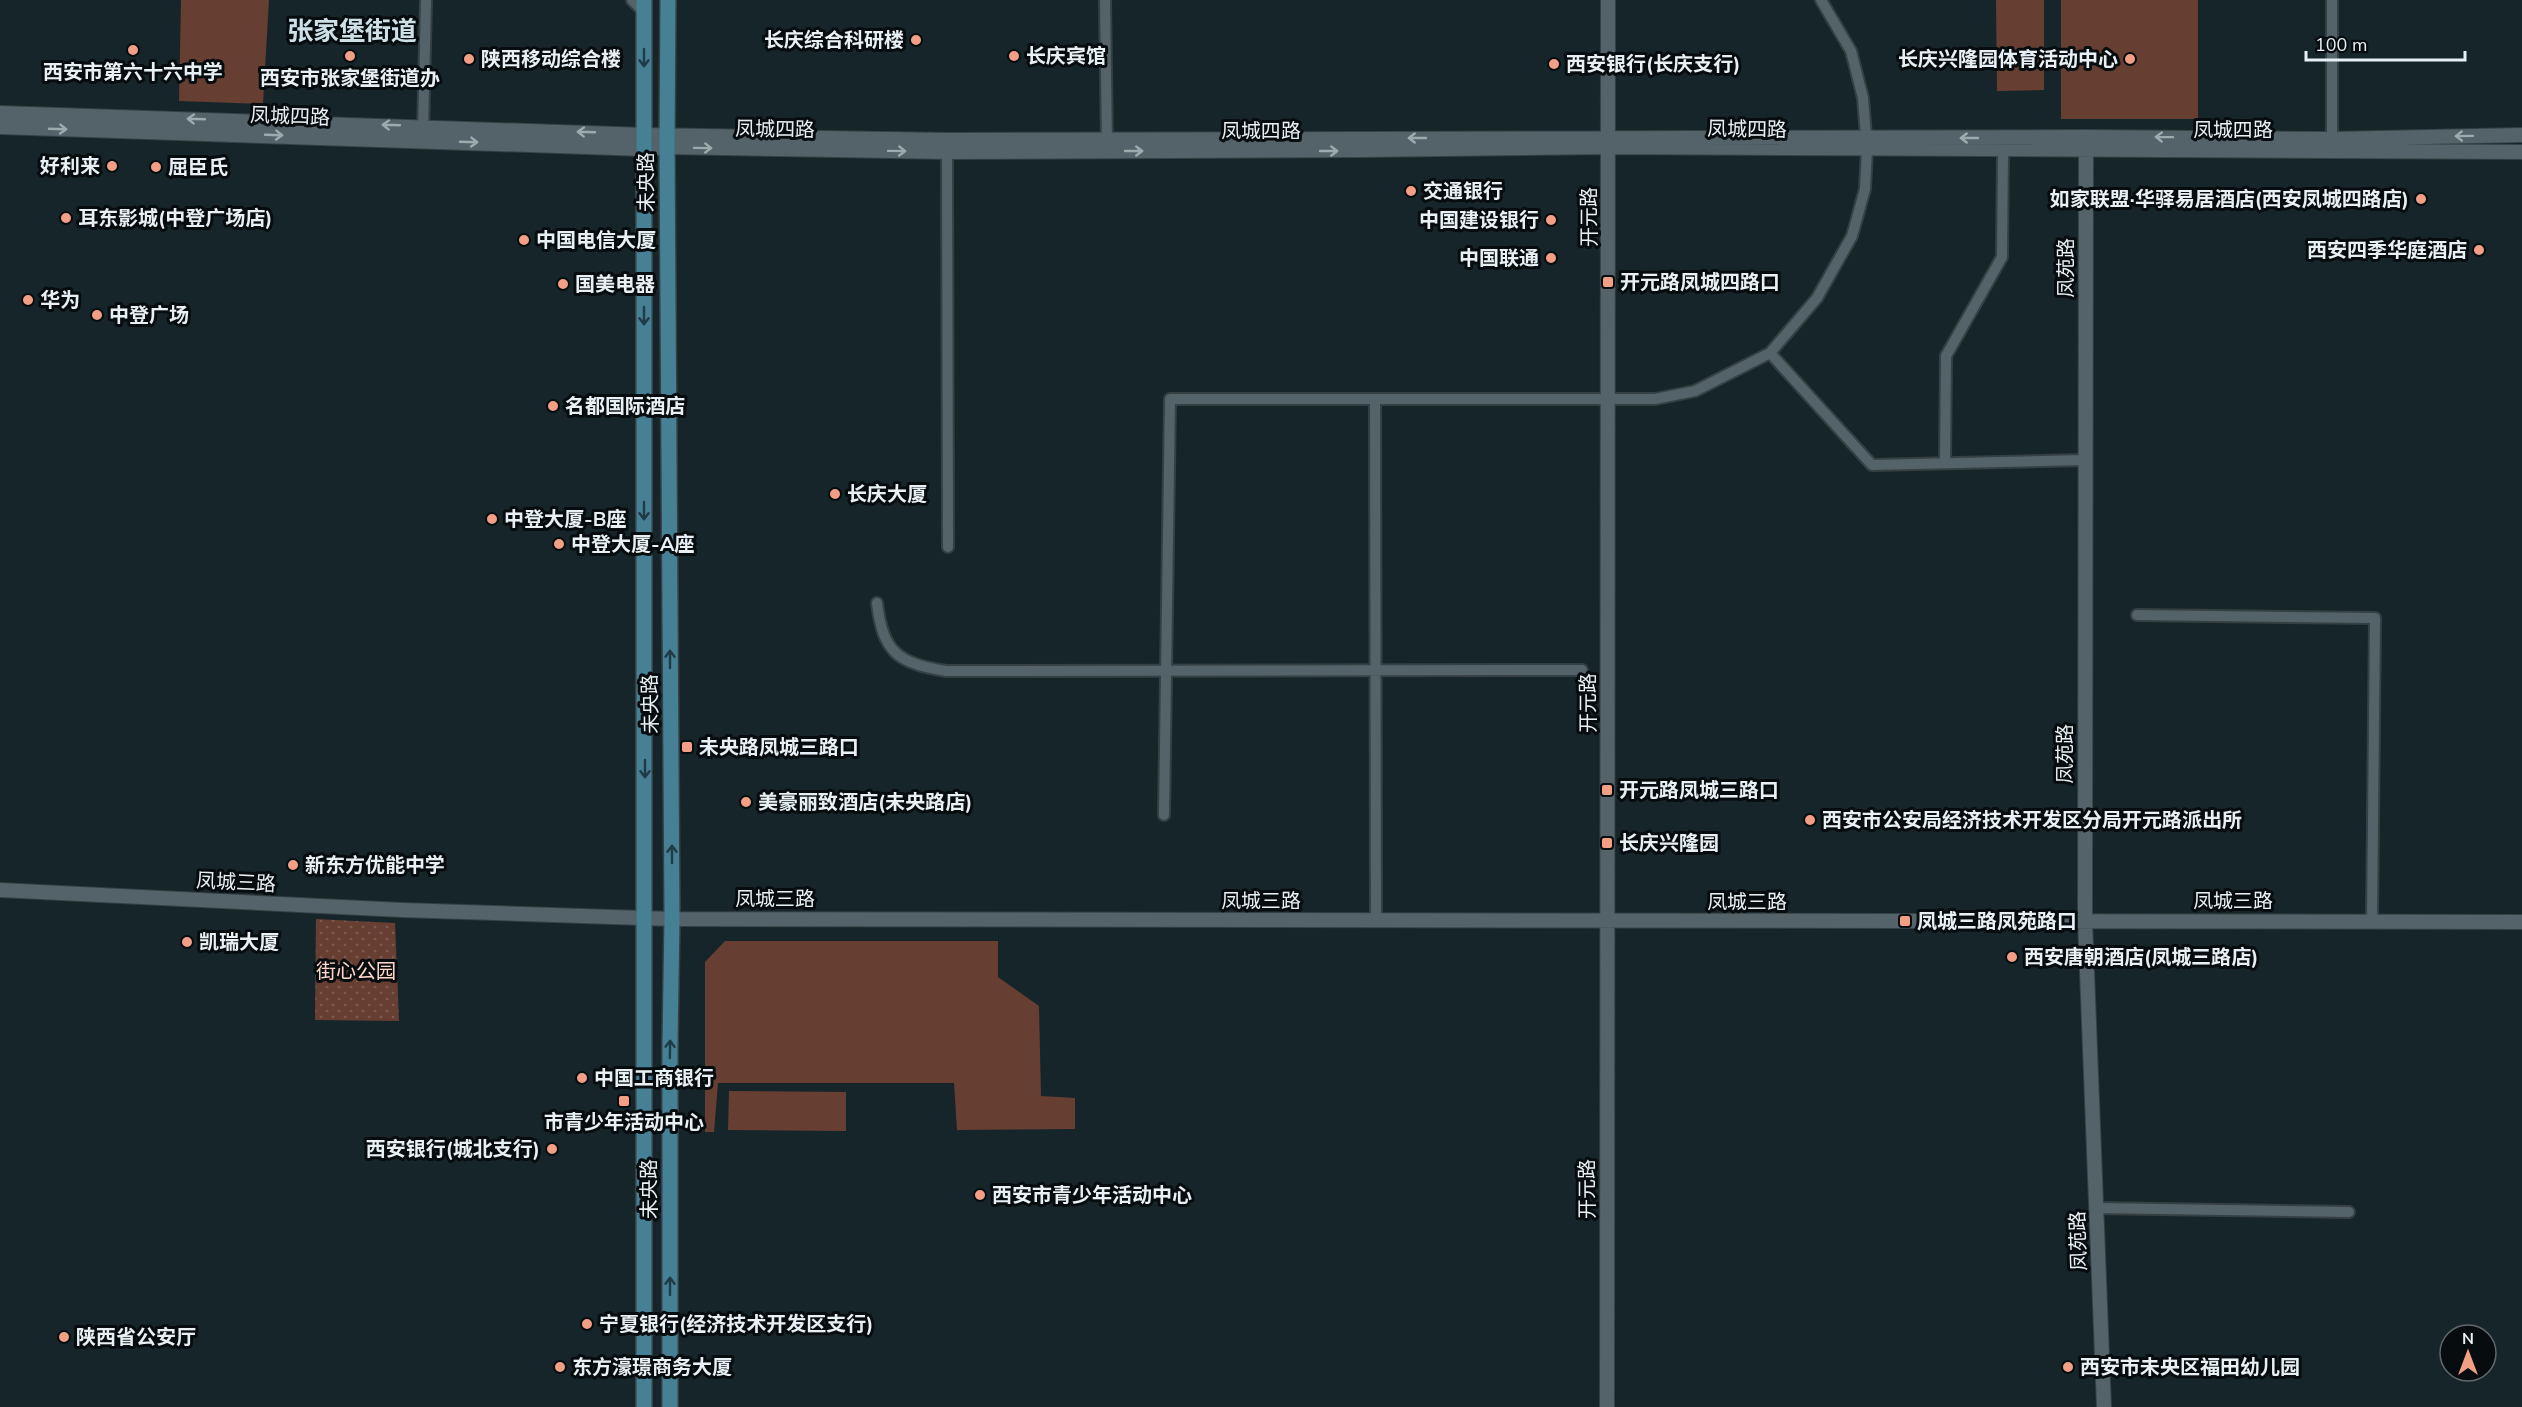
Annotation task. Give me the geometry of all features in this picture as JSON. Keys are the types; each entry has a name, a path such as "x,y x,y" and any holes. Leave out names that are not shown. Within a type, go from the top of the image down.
{"main road":[{"name":"未央路","path":"668,0 672,919 670,1407"},
{"name":"未央路","path":"644,6 644,1407"}],"street":[{"path":"423,133 426,0"},
{"path":"632,0 644,6"},
{"path":"1105,0 1107,146"},
{"name":"开元路","path":"1607,1407 1608,0"},
{"path":"1164,815 1170,399 1655,399 1695,391 1770,352 1817,298 1852,236 1865,189 1867,144 1863,98 1851,51 1821,0"},
{"path":"2332,0 2332,139"},
{"name":"凤城四路","path":"0,113 644,142 947,146 1608,142 1867,144 2522,135"},
{"name":"凤城四路","path":"0,127 423,133"},
{"name":"凤城四路","path":"1867,144 2003,150 2086,142 2522,152"},
{"name":"凤苑路","path":"2086,142 2085,921 2103,1407"},
{"path":"947,146 948,548"},
{"path":"1945,463 1946,356 2002,257 2003,150"},
{"path":"1770,352 1872,465 2084,460"},
{"path":"1375,399 1376,921"},
{"path":"877,603 879,622 891,649 914,666 946,671 1582,670"},
{"path":"2137,615 2375,618 2372,921"},
{"name":"凤城三路","path":"0,890 402,910 672,919 2522,922"},
{"path":"2096,1208 2349,1212"}],"green space":[{"path":"181,0 269,0 263,104 179,101"},
{"path":"1996,0 2044,0 2044,90 1997,91"},
{"name":"长庆兴隆园体育活动中心","path":"2061,0 2198,0 2198,119 2061,119"},
{"name":"街心公园","path":"316,919 395,923 399,1021 315,1020"},
{"path":"725,941 998,941 998,977 1039,1006 1041,1096 1075,1098 1075,1129 957,1130 954,1083 718,1083 714,1132 705,1132 705,962"},
{"path":"729,1091 846,1092 846,1131 728,1130"}],"place":[{"name":"长庆综合科研楼","path":"916,40"},
{"name":"西安市第六十六中学","path":"133,50"},
{"name":"西安市张家堡街道办","path":"350,56"},
{"name":"长庆宾馆","path":"1014,56"},
{"name":"陕西移动综合楼","path":"469,59"},
{"name":"长庆兴隆园体育活动中心","path":"2130,59"},
{"name":"西安银行(长庆支行)","path":"1554,64"},
{"name":"好利来","path":"112,166"},
{"name":"屈臣氏","path":"156,167"},
{"name":"交通银行","path":"1411,191"},
{"name":"如家联盟·华驿易居酒店(西安凤城四路店)","path":"2421,199"},
{"name":"耳东影城(中登广场店)","path":"66,218"},
{"name":"中国建设银行","path":"1551,220"},
{"name":"中国电信大厦","path":"524,240"},
{"name":"西安四季华庭酒店","path":"2479,250"},
{"name":"中国联通","path":"1551,258"},
{"name":"开元路凤城四路口","path":"1608,282"},
{"name":"国美电器","path":"563,284"},
{"name":"华为","path":"28,300"},
{"name":"中登广场","path":"97,315"},
{"name":"名都国际酒店","path":"553,406"},
{"name":"长庆大厦","path":"835,494"},
{"name":"中登大厦-B座","path":"492,519"},
{"name":"中登大厦-A座","path":"559,544"},
{"name":"未央路凤城三路口","path":"687,747"},
{"name":"开元路凤城三路口","path":"1607,790"},
{"name":"美豪丽致酒店(未央路店)","path":"746,802"},
{"name":"西安市公安局经济技术开发区分局开元路派出所","path":"1810,820"},
{"name":"长庆兴隆园","path":"1607,843"},
{"name":"新东方优能中学","path":"293,865"},
{"name":"凤城三路凤苑路口","path":"1905,921"},
{"name":"凯瑞大厦","path":"187,942"},
{"name":"西安唐朝酒店(凤城三路店)","path":"2012,957"},
{"name":"中国工商银行","path":"582,1078"},
{"name":"市青少年活动中心","path":"624,1101"},
{"name":"西安银行(城北支行)","path":"552,1149"},
{"name":"西安市青少年活动中心","path":"980,1195"},
{"name":"宁夏银行(经济技术开发区支行)","path":"587,1324"},
{"name":"陕西省公安厅","path":"64,1337"},
{"name":"东方濠璟商务大厦","path":"560,1367"},
{"name":"西安市未央区福田幼儿园","path":"2068,1367"}],"district":[{"name":"张家堡街道","path":"352,31"}]}
